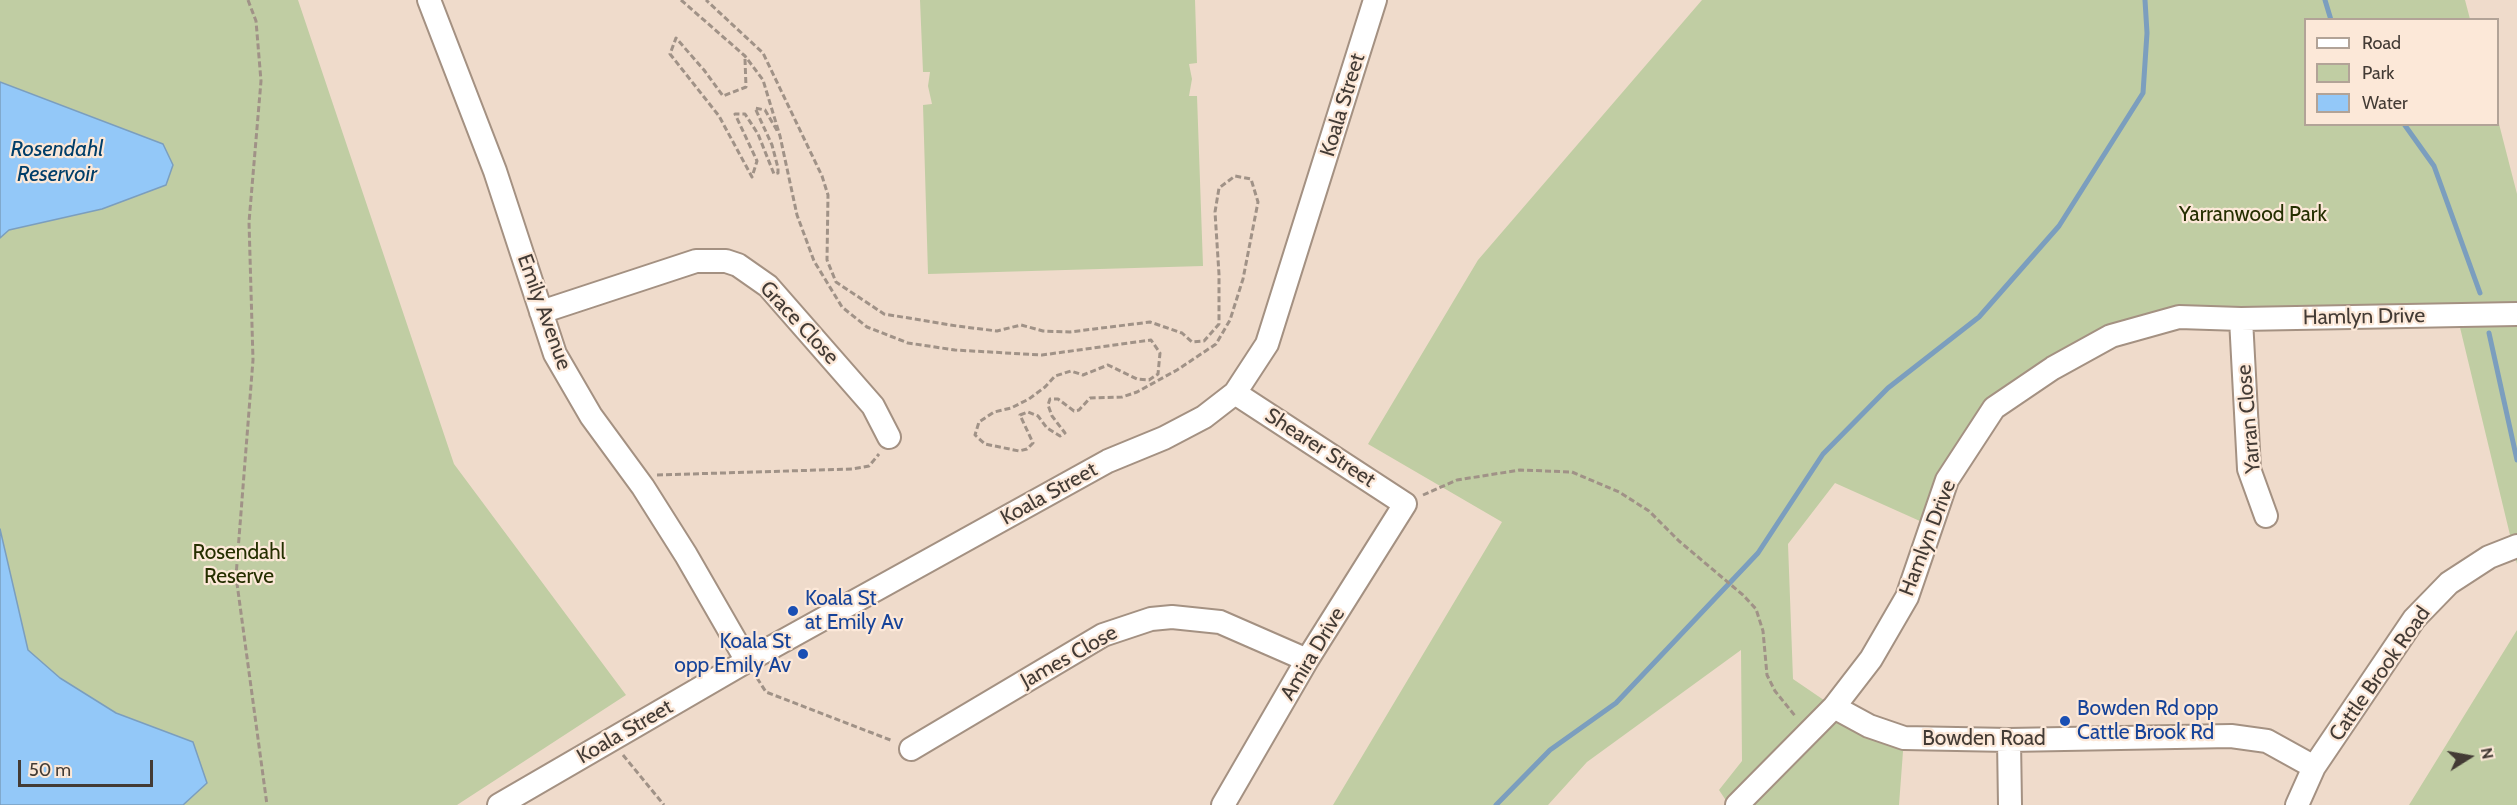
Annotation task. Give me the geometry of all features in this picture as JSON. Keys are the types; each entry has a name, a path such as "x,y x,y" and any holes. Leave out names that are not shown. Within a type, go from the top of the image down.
{"street":[{"name":"Emily Avenue","path":"429,0 495,171 555,354 572,386 635,476 686,555 747,661"},
{"name":"Koala Street","path":"499,805 747,661 1107,461 1164,438 1204,417 1235,393 1268,344 1375,0"},
{"name":"Grace Close","path":"541,312 696,261 726,261 738,265 768,286 873,406 889,437"},
{"name":"Hamlyn Drive","path":"1737,805 1834,707 1871,659 1907,597 1947,480 1994,408 2053,368 2111,336 2179,317 2241,319 2517,314"},
{"name":"Yarran Close","path":"2241,319 2249,469 2265,516"},
{"name":"Shearer Street","path":"1235,393 1405,504"},
{"name":"Amira Drive","path":"1223,805 1307,660 1405,504"},
{"name":"Cattle Brook Road","path":"2297,805 2314,767 2414,619 2448,583 2489,557 2517,546"},
{"name":"James Close","path":"911,749 1102,635 1151,619 1172,616 1220,622 1307,660"},
{"name":"Bowden Road","path":"1834,707 1869,726 1904,738 2009,740 2231,736 2267,741 2314,767"},
{"path":"2009,740 2010,805"}],"path":[{"path":"248,0 256,21 261,81 249,222 253,360 236,576 267,805"},
{"path":"681,0 745,56 763,80 780,136 797,215 814,261 842,307 867,327 908,343 955,350 1042,356 1151,340 1160,353 1158,374 1149,380 1137,379 1108,365 1083,375 1071,370 1055,376 1029,399 1011,408 994,412 979,422 975,435 985,444 1019,451 1028,449 1033,443 1020,415 1028,412 1038,416 1047,428 1060,436 1065,433 1052,416 1048,405 1050,399 1058,399 1074,411 1079,410 1090,398 1122,397 1137,392 1177,370 1216,344 1230,320 1243,279 1258,202 1251,179 1235,176 1219,188 1215,213 1219,274 1219,324 1204,341 1192,342 1182,333 1150,322 1070,332 1043,331 1021,325 997,331 884,314 836,282 827,260 828,195 813,155 763,53 706,0"},
{"path":"745,56 746,87 723,96 676,38 670,54 719,116 752,177 757,161 735,114 745,114 758,135 774,174 778,173 778,168 772,145 755,108 765,110 780,136"},
{"path":"635,476 852,469 869,466 889,437"},
{"path":"1405,504 1457,480 1520,470 1572,472 1619,492 1649,511 1679,541 1756,609 1763,631 1767,675 1775,691 1810,733"},
{"path":"747,661 766,692 911,749"},
{"path":"614,738 621,753 664,805"}],"green space":[{"name":"Rosendahl Reserve","path":"0,0 298,0 454,464 626,695 457,805 0,805"},
{"path":"920,0 1195,0 1197,63 1189,64 1192,79 1189,96 1197,96 1203,266 928,274 923,105 932,104 928,86 930,72 923,72"},
{"name":"Yarranwood Park","path":"1702,0 2465,0 2470,18 2304,18 2304,126 2499,126 2499,124 2517,194 2517,564 2457,315 2241,319 2111,336 1994,408 1931,526 1835,483 1788,544 1793,679 1834,707 1904,738 1899,805 1729,805 1719,790 1742,761 1741,650 1587,762 1548,805 1333,805 1502,522 1368,444 1478,260"},
{"path":"2517,630 2517,805 2409,805"}],"water":[{"name":"Rosendahl Reservoir","path":"0,82 163,144 173,165 166,185 102,209 9,230 0,238"},
{"path":"0,529 28,650 60,678 116,713 193,742 207,783 183,805 0,805"}],"waterway":[{"path":"1496,805 1550,750 1616,703 1758,553 1823,454 1888,388 1979,317 2059,226 2143,93 2147,33 2145,0"},
{"path":"2325,0 2330,18"},
{"path":"2405,126 2434,166 2480,293"},
{"path":"2489,333 2517,460"}],"place":[{"name":"Koala St at Emily Av","path":"793,611"},
{"name":"Koala St opp Emily Av","path":"803,654"},
{"name":"Bowden Rd opp Cattle Brook Rd","path":"2065,721"}]}
